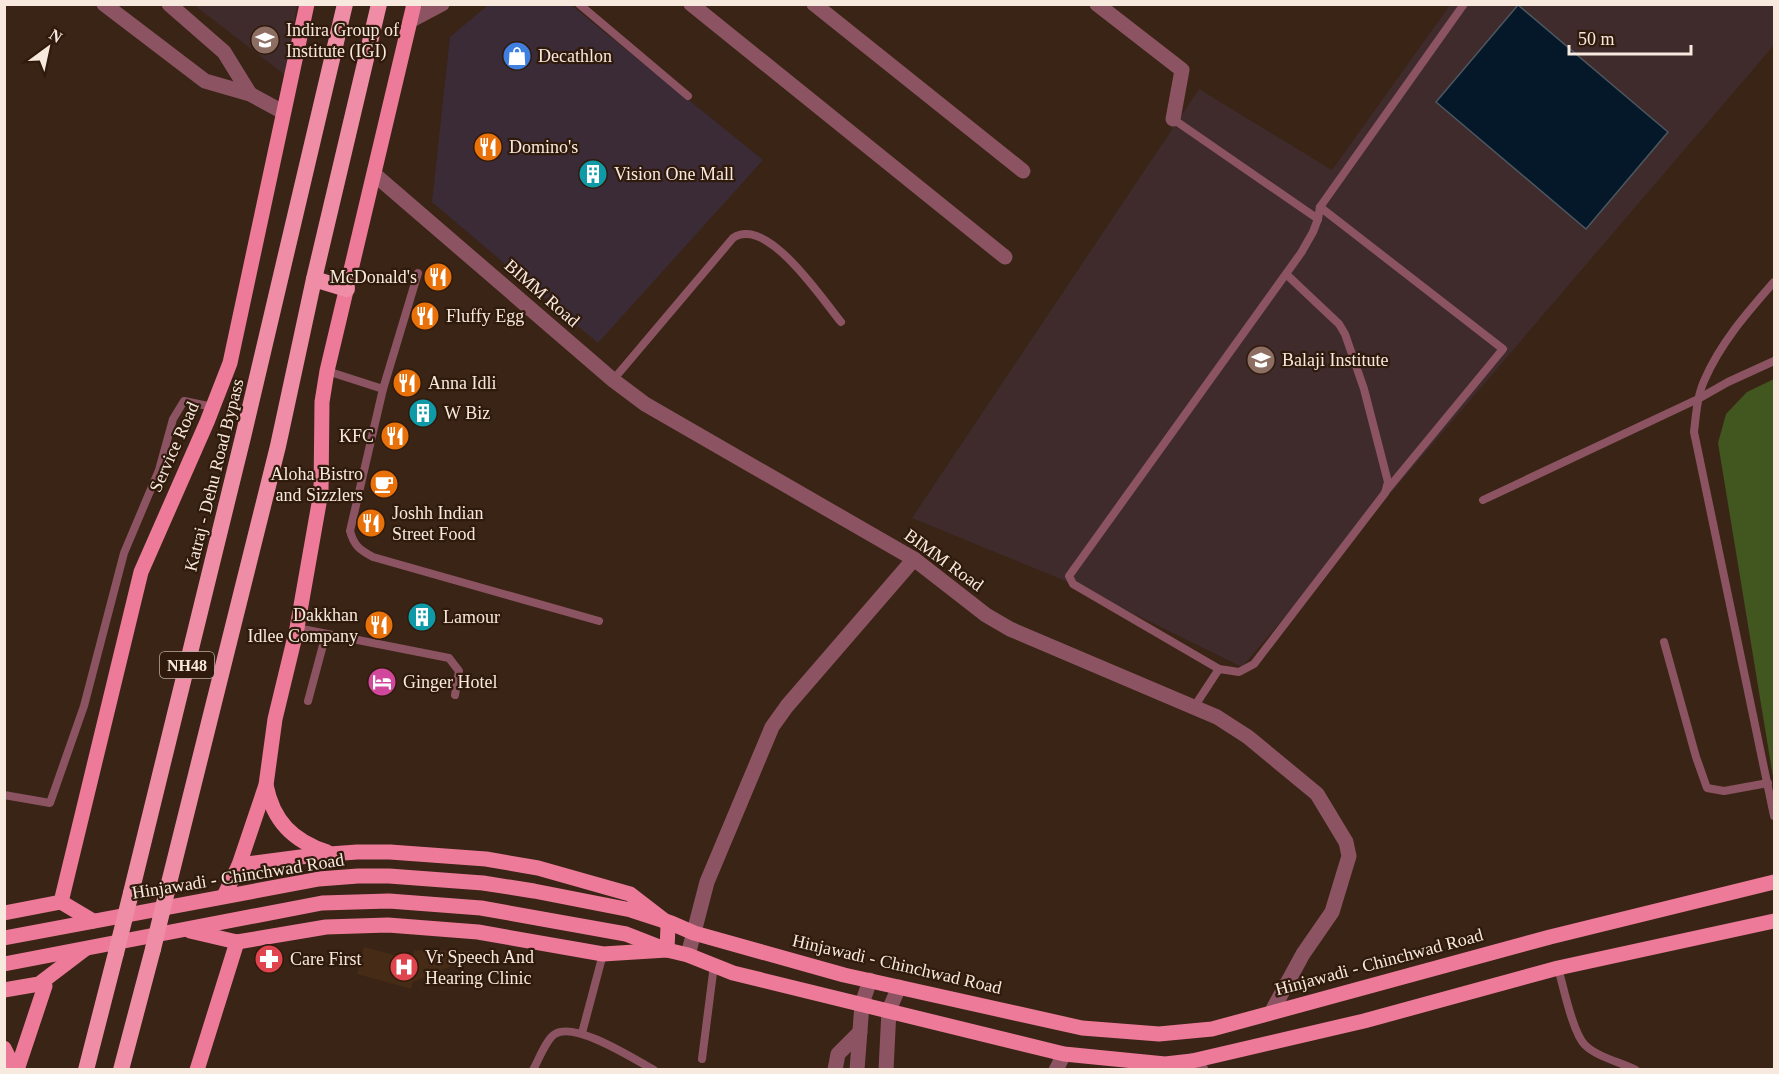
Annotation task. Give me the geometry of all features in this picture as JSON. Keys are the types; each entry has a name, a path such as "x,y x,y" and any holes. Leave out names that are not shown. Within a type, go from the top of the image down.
{"highway":[{"name":"Katraj - Dehu Road Bypass","path":"86,1070 132,893 243,437 345,4"},
{"name":"NH48","path":"121,1070 278,446 314,279 379,4"},
{"path":"314,279 347,290"}],"main road":[{"name":"Service Road","path":"61,902 141,572 230,363 307,4"},
{"path":"224,896 239,865 266,786 275,719 297,628 321,492 322,402 327,370 414,4"},
{"path":"266,786 270,803 288,830 318,849 334,854"},
{"path":"239,865 334,854 390,852 486,860 538,868 630,894 665,921 668,926 667,950"},
{"name":"Hinjawadi - Chinchwad Road","path":"4,938 319,879 389,876 483,883 631,910 694,933 844,975 1082,1028 1160,1034 1212,1029 1550,937 1774,882"},
{"path":"4,964 322,903 388,901 481,908 626,934 734,973 1064,1054 1167,1067 1197,1065 1558,968 1774,921"},
{"path":"4,913 61,902 93,921"},
{"path":"184,929 237,942 326,927 388,925 478,932 603,954 667,950"},
{"path":"197,1070 237,942"},
{"path":"4,990 39,984 88,947"},
{"path":"16,1070 45,986"},
{"path":"4,1048 16,1070"}],"street":[{"path":"105,4 205,81 250,94 283,112"},
{"path":"169,4 224,52 250,94"},
{"path":"410,21 442,4"},
{"path":"691,4 1005,257"},
{"path":"814,4 1023,171"},
{"path":"1097,4 1182,70 1173,119"},
{"name":"BIMM Road","path":"374,174 613,380 645,404 914,559 986,615 1010,629 1218,717 1248,737 1317,794 1346,842 1349,856 1332,912 1303,954 1272,1011"},
{"path":"688,955 708,882 772,727 787,706 914,559"},
{"path":"857,1070 862,1004 870,980"},
{"path":"886,1070 889,1010 899,987"},
{"path":"835,1070 838,1054 860,1032"},
{"path":"1056,1070 1064,1054"}],"lane":[{"path":"579,4 687,96"},
{"path":"1286,274 1339,324 1345,334 1364,388 1388,482 1385,493 1254,663 1239,672 1219,669 1073,584 1069,576 1286,274 1313,232 1320,207 1464,4"},
{"path":"1173,119 1318,219"},
{"path":"1320,207 1503,349 1381,498"},
{"path":"613,380 733,238 738,235 746,233 771,242 841,322"},
{"path":"418,273 384,389 350,531 352,541 360,550 373,557 599,621"},
{"path":"1774,282 1735,326 1704,382 1698,399 1694,432 1774,816"},
{"path":"1483,500 1774,361"},
{"path":"327,370 384,389"},
{"path":"4,795 50,803 84,706 124,554 159,470 173,419 184,400 213,407"},
{"path":"297,628 450,658 459,671 455,695"},
{"path":"308,701 326,634"},
{"path":"1664,642 1696,758 1707,788 1724,791 1768,783"},
{"path":"1194,707 1219,669"},
{"path":"582,1033 603,954"},
{"path":"702,1059 714,965"},
{"path":"1558,968 1583,1044 1636,1070"},
{"path":"533,1070 556,1032 582,1033 654,1070"}],"shaded area":[{"name":"Indira Group of Institute (IGI)","path":"194,5 297,5 285,75"},
{"name":"Vision One Mall","path":"488,5 571,5 763,160 598,343 432,202 450,37"},
{"name":"Balaji Institute","path":"1450,5 1774,5 1774,45 1242,667 1073,584 912,518 1199,89 1332,170"},
{"name":"Vr Speech And Hearing Clinic","path":"364,947 413,960 414,950 472,951 473,957 413,982 411,989 357,974"}],"green space":[{"path":"1774,379 1774,783 1718,443 1726,414 1747,392"}],"water":[{"path":"1518,5 1668,132 1586,229 1436,102"}],"place":[{"name":"Indira Group of Institute (IGI)","path":"265,40"},
{"name":"Decathlon","path":"517,56"},
{"name":"Domino's","path":"488,147"},
{"name":"Vision One Mall","path":"593,174"},
{"name":"McDonald's","path":"438,277"},
{"name":"Fluffy Egg","path":"425,316"},
{"name":"Balaji Institute","path":"1261,360"},
{"name":"Anna Idli","path":"407,383"},
{"name":"W Biz","path":"423,413"},
{"name":"KFC","path":"395,436"},
{"name":"Aloha Bistro and Sizzlers","path":"384,484"},
{"name":"Joshh Indian Street Food","path":"371,523"},
{"name":"Lamour","path":"422,617"},
{"name":"Dakkhan Idlee Company","path":"379,625"},
{"name":"Ginger Hotel","path":"382,682"},
{"name":"Care First","path":"269,959"},
{"name":"Vr Speech And Hearing Clinic","path":"404,967"}]}
